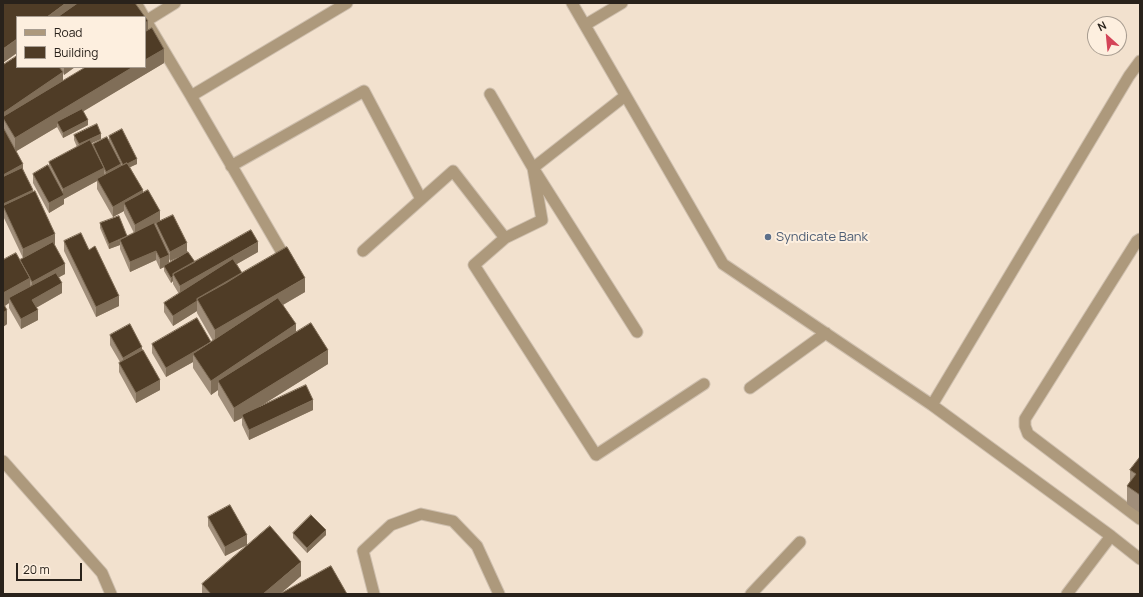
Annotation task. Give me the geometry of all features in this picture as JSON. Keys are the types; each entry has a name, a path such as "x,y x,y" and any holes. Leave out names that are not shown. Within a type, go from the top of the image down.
{"street":[{"path":"136,3 143,16"},
{"path":"146,18 175,3"},
{"path":"191,96 347,3"},
{"path":"572,3 723,264 932,405 1111,536 1140,559"},
{"path":"584,25 622,3"},
{"path":"146,21 287,261"},
{"path":"932,405 1129,76 1140,61"},
{"path":"231,166 364,91 421,199"},
{"path":"490,94 533,168 637,332"},
{"path":"533,168 626,96"},
{"path":"533,168 542,220 505,238 474,265 596,455 704,384"},
{"path":"363,251 453,171 505,238"},
{"path":"1140,239 1137,241 1025,419 1025,426 1028,434 1140,519"},
{"path":"750,388 826,334"},
{"path":"3,461 102,573 111,594"},
{"path":"374,594 363,551 391,525 421,514 453,521 477,546 499,594"},
{"path":"1067,594 1111,536"},
{"path":"751,594 800,542"}],"building":[{"path":"3,3 66,3 48,16 16,16 16,40 3,49"},
{"path":"78,3 135,3 144,16 59,16"},
{"path":"152,28 164,49 146,59 146,31"},
{"path":"16,57 16,68 60,68 63,72 3,113 3,65"},
{"path":"84,68 131,68 15,138 3,117"},
{"path":"82,109 88,120 63,133 57,122"},
{"path":"97,124 101,134 79,144 74,135"},
{"path":"4,129 23,164 3,175 3,130"},
{"path":"122,129 137,159 123,165 109,136"},
{"path":"107,137 121,164 106,172 93,144"},
{"path":"90,140 104,168 63,189 49,162"},
{"path":"127,163 143,190 113,207 97,179"},
{"path":"48,165 64,195 49,203 33,174"},
{"path":"22,168 33,190 3,204 3,177"},
{"path":"148,190 160,211 135,225 124,203"},
{"path":"35,191 55,234 23,249 3,206"},
{"path":"173,215 187,243 170,252 156,223"},
{"path":"119,216 127,236 109,244 100,223"},
{"path":"154,223 169,255 160,259 156,251 130,262 120,240"},
{"path":"251,230 258,242 180,286 173,274"},
{"path":"81,233 89,250 95,246 119,296 96,307 64,241"},
{"path":"53,242 65,264 32,282 20,260"},
{"path":"287,247 305,278 215,330 197,299"},
{"path":"188,252 195,262 173,274 171,278 164,266"},
{"path":"16,253 30,278 3,293 3,260"},
{"path":"233,259 242,273 197,299 197,301 173,316 164,303"},
{"path":"56,273 62,283 32,300 38,310 21,319 9,298"},
{"path":"278,298 296,324 211,381 193,354"},
{"path":"3,303 7,310 3,313"},
{"path":"197,318 211,342 166,368 152,344"},
{"path":"311,323 328,350 234,408 218,381"},
{"path":"130,324 142,347 123,358 110,335"},
{"path":"143,350 160,380 136,393 119,363"},
{"path":"306,385 313,400 249,430 242,415"},
{"path":"1140,457 1140,495 1127,486 1136,474 1130,470"},
{"path":"230,505 247,535 225,547 208,517"},
{"path":"311,515 326,530 307,548 293,533"},
{"path":"270,526 301,562 263,594 211,594 202,584"},
{"path":"331,566 347,594 280,594"}],"place":[{"name":"Syndicate Bank","path":"768,237"}]}
